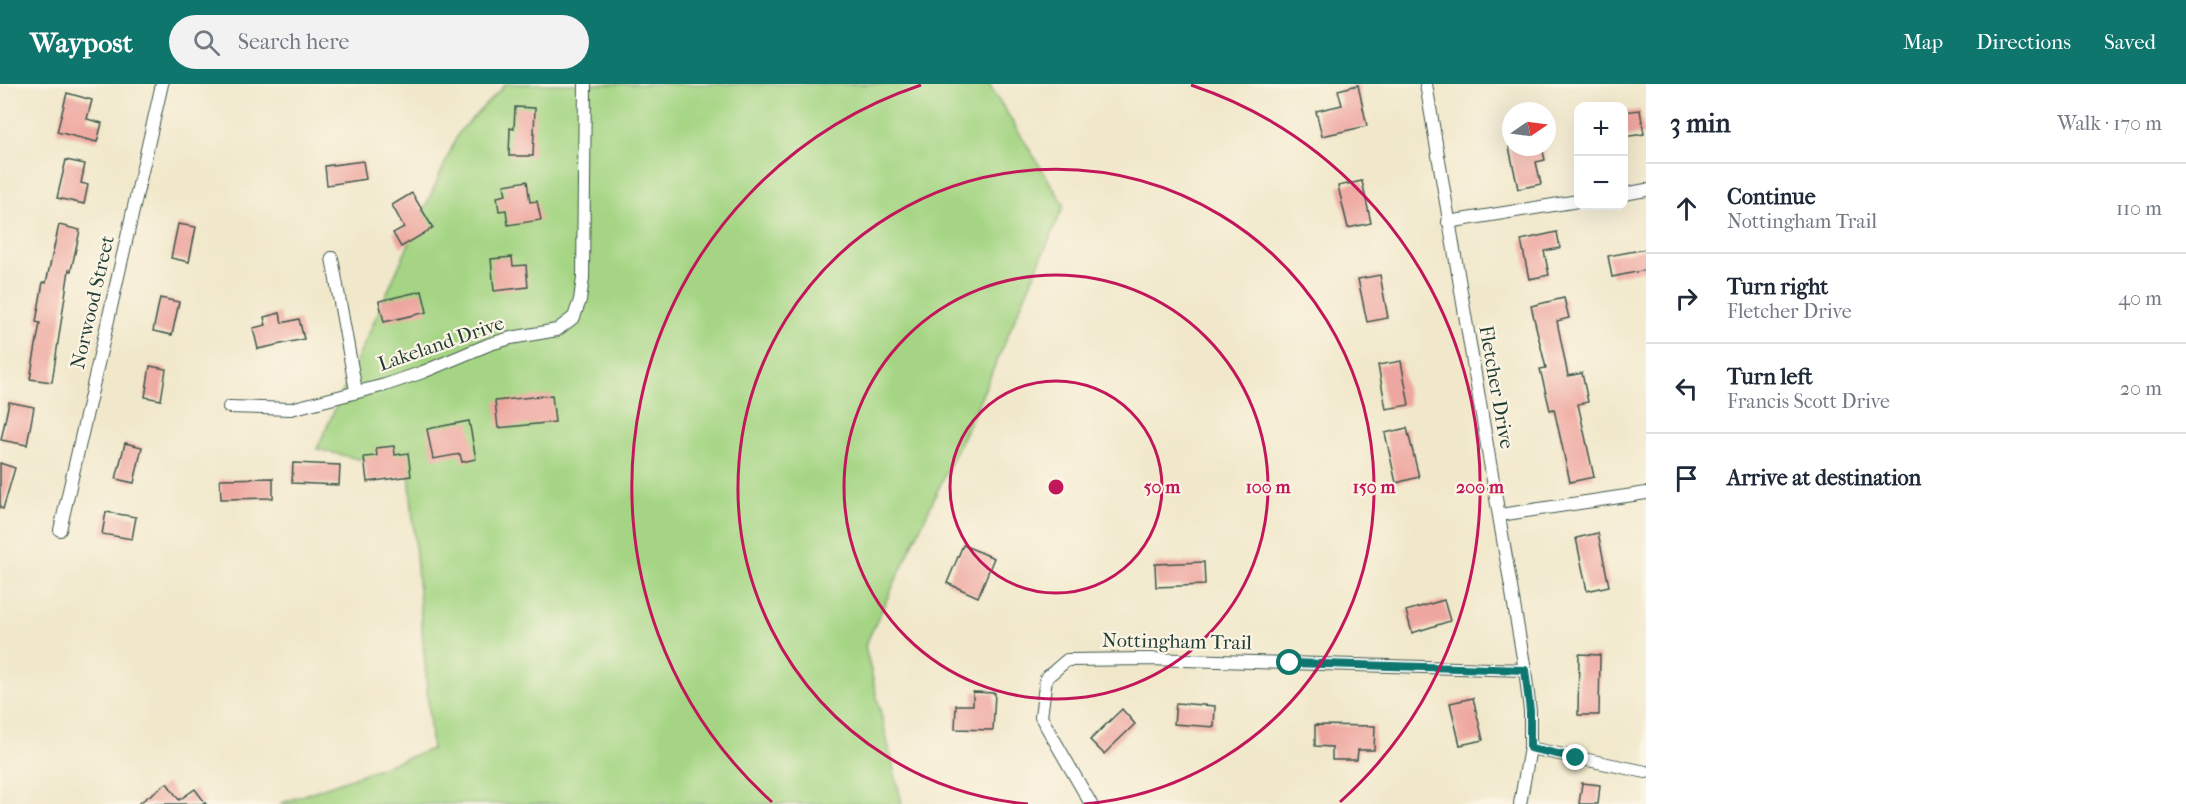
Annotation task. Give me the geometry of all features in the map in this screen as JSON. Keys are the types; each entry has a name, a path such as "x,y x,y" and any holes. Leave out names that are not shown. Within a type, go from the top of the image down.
{"street":[{"name":"Norwood Street","path":"60,530 162,84"},
{"name":"Lakeland Drive","path":"229,407 291,409 385,385 490,344 557,330 574,317 580,300 583,278 585,84"},
{"name":"Fletcher Drive","path":"1426,84 1525,670 1530,711 1530,748 1520,804"},
{"path":"1628,193 1646,190"},
{"path":"1448,222 1574,202"},
{"path":"332,258 356,391"},
{"path":"1500,515 1646,493"},
{"name":"Nottingham Trail","path":"1091,804 1041,717 1046,678 1066,660 1149,659 1525,670"},
{"path":"1530,748 1646,772"}],"green space":[{"path":"506,84 989,84 1064,205 980,400 865,646 902,804 279,804 432,749 409,471 317,449 459,132"}],"building":[{"path":"1358,85 1367,126 1322,136 1316,111 1342,105 1338,90"},
{"path":"67,93 92,100 87,119 102,123 97,142 57,132"},
{"path":"515,107 535,108 533,156 509,156 510,128 514,129"},
{"path":"1640,110 1644,134 1628,136 1628,111"},
{"path":"1511,156 1544,156 1545,160 1536,162 1541,184 1518,189"},
{"path":"66,160 85,164 81,183 88,185 84,204 57,198"},
{"path":"363,161 366,179 327,185 325,166"},
{"path":"527,181 530,202 537,201 541,220 508,225 506,210 499,211 497,197 506,195 504,185"},
{"path":"1362,181 1371,223 1348,228 1338,186"},
{"path":"412,193 433,228 401,247 393,233 404,227 392,205"},
{"path":"178,224 196,227 189,262 171,258"},
{"path":"59,225 80,230 71,271 69,270 52,382 30,379 40,323 36,322 43,282 46,283"},
{"path":"1557,232 1560,248 1544,251 1549,275 1529,279 1521,240"},
{"path":"1646,249 1646,270 1612,277 1608,256"},
{"path":"512,257 513,266 526,265 528,287 494,291 491,259"},
{"path":"1380,275 1388,318 1367,322 1358,279"},
{"path":"422,291 427,312 384,322 379,301"},
{"path":"160,298 179,302 172,335 153,331"},
{"path":"1564,298 1569,318 1557,321 1568,376 1582,373 1588,402 1578,404 1594,477 1570,482 1554,409 1550,410 1540,369 1546,368 1531,306"},
{"path":"280,313 282,323 299,319 304,339 258,349 253,328 266,325 264,317"},
{"path":"1401,361 1409,405 1386,409 1378,365"},
{"path":"150,366 166,369 161,400 145,397"},
{"path":"552,395 555,422 498,428 495,401"},
{"path":"9,402 34,407 27,445 1,440"},
{"path":"469,421 476,459 462,462 460,454 433,459 427,429"},
{"path":"1407,428 1419,477 1396,483 1385,433"},
{"path":"125,443 142,447 134,483 116,479"},
{"path":"394,446 395,455 408,453 411,476 367,482 364,457 377,456 376,448"},
{"path":"0,463 15,468 3,509 0,508"},
{"path":"293,463 340,465 339,485 292,483"},
{"path":"273,478 273,498 221,499 220,479"},
{"path":"106,512 136,517 132,539 102,534"},
{"path":"1598,533 1609,586 1587,591 1576,538"},
{"path":"963,545 994,558 978,597 947,583"},
{"path":"1204,562 1205,585 1156,587 1155,564"},
{"path":"1444,600 1450,621 1412,633 1406,611"},
{"path":"1579,654 1600,655 1599,715 1578,715"},
{"path":"973,692 995,693 993,730 955,729 956,705 973,705"},
{"path":"1473,698 1483,740 1460,745 1450,703"},
{"path":"1176,703 1215,706 1214,727 1174,724"},
{"path":"1122,709 1135,724 1104,754 1090,740"},
{"path":"1315,725 1375,726 1374,750 1358,750 1357,760 1332,760 1332,747 1315,746"},
{"path":"167,783 179,800 195,789 206,804 138,804"},
{"path":"1582,783 1600,785 1598,804 1579,804"}],"route":[{"path":"1290,663 1525,670 1530,711 1530,748 1576,758"}]}
